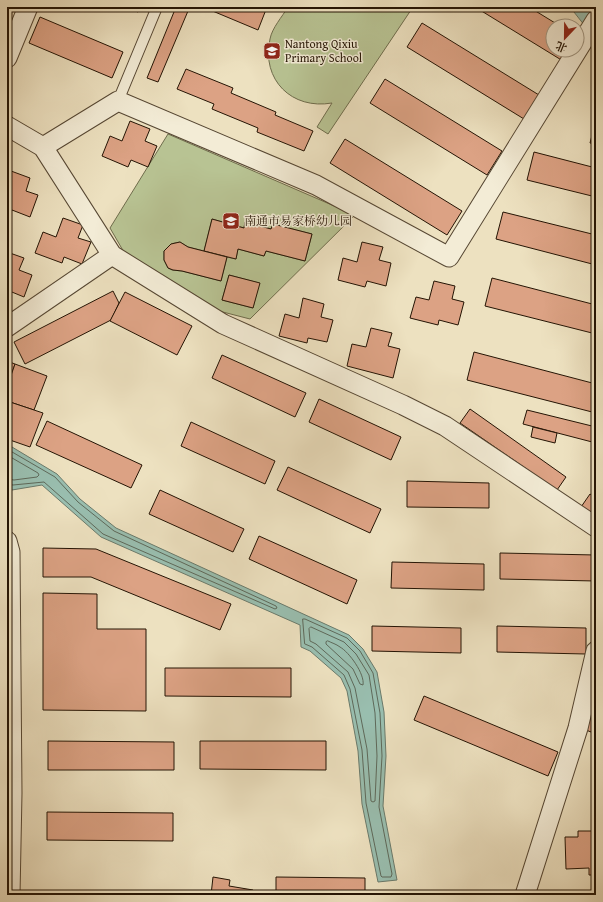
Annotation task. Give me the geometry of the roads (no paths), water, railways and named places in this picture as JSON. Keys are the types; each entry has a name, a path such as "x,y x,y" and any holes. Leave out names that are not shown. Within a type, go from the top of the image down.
{"street":[{"path":"7,58 28,7"},
{"path":"43,147 118,101 316,185 449,257 596,20"},
{"path":"7,126 43,147 112,255 223,324 403,405 445,426 596,526"},
{"path":"7,327 112,255"},
{"path":"7,541 10,552 9,642 12,793 10,895"},
{"path":"525,895 578,728 596,651"}],"lane":[{"path":"118,101 157,7"}],"water":[{"path":"570,7 596,7 596,40 585,26 585,18 579,18"},
{"path":"7,444 57,474 80,499 116,528 349,635 363,649 377,672 384,712 386,756 383,806 397,880 378,882 362,804 358,751 347,691 341,678 310,651 301,647 300,625 101,537 42,485 12,490 7,487"}],"place":[{"name":"Nantong Qixiu Primary School","path":"272,51"},
{"name":"南通市易家桥幼儿园","path":"231,221"}]}
